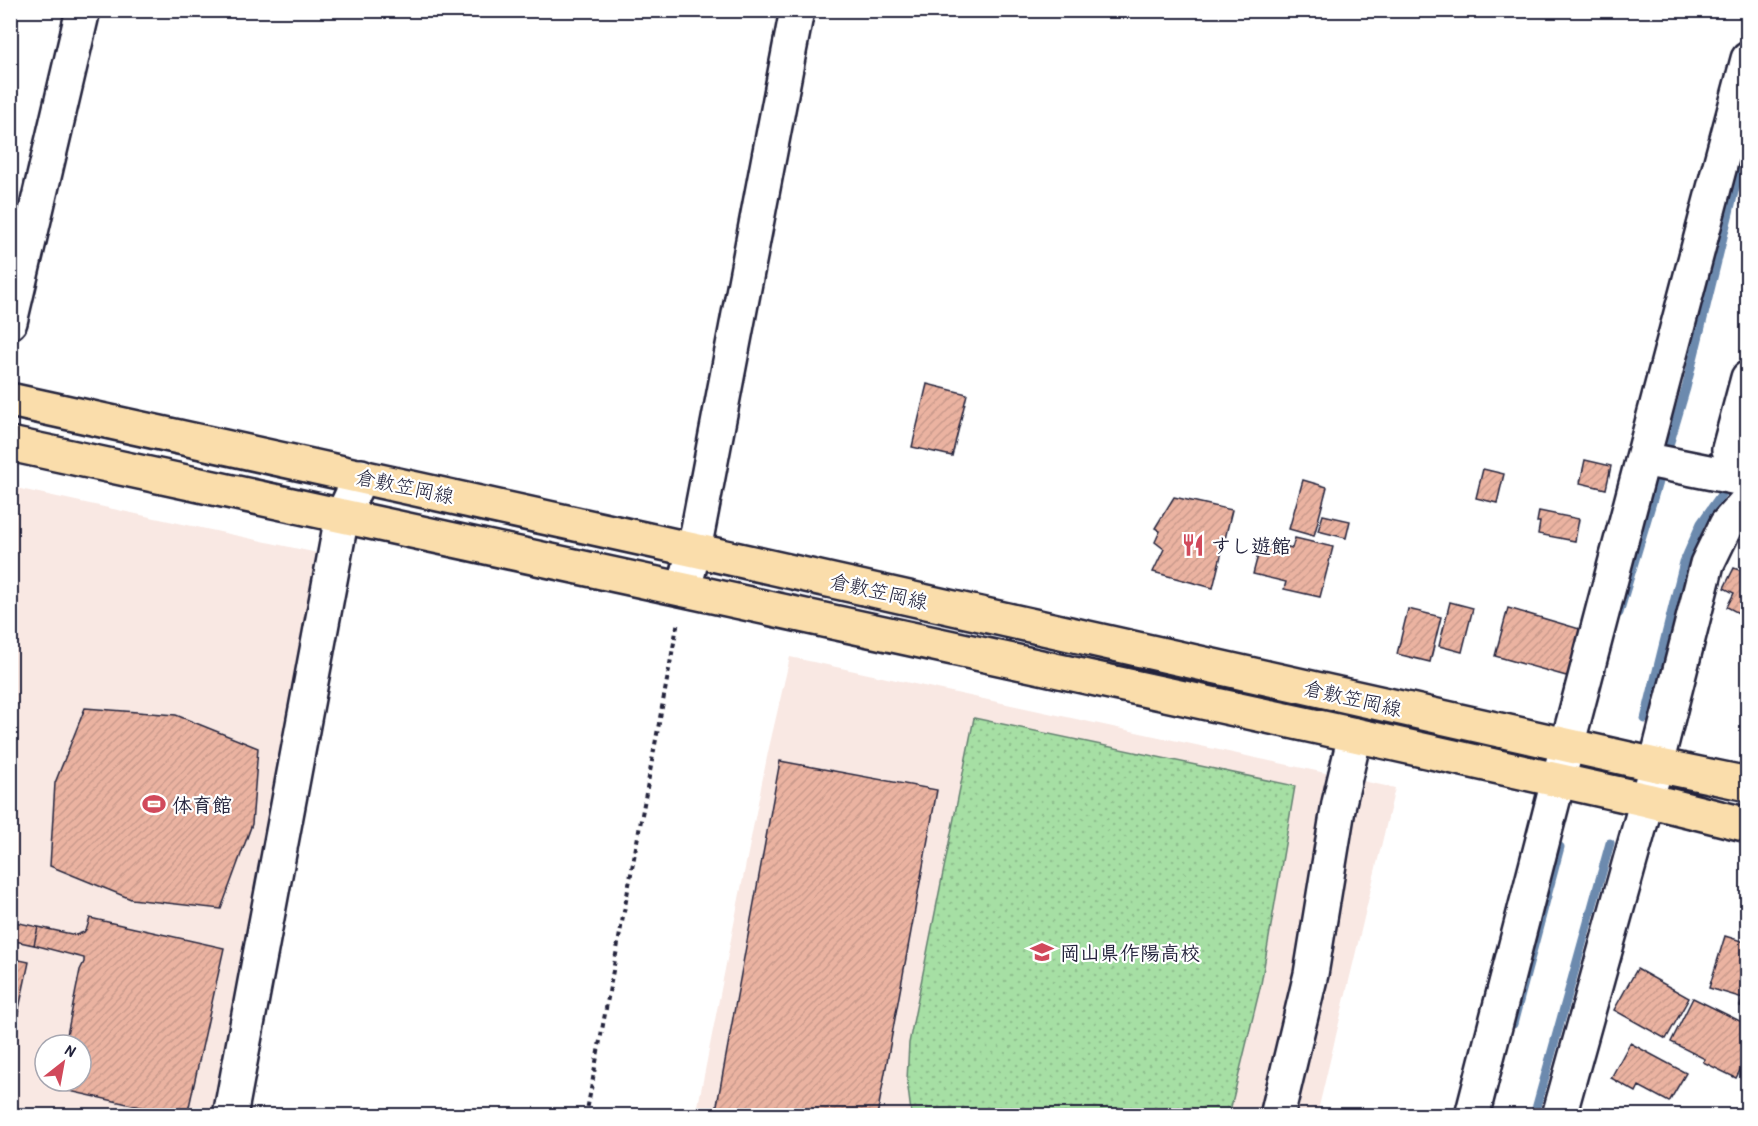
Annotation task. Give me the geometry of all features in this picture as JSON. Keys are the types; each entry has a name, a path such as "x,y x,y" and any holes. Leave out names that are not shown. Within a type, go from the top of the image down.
{"main road":[{"name":"倉敷笠岡線","path":"10,400 694,549 1567,746 1748,784"},
{"name":"倉敷笠岡線","path":"10,444 1355,735 1647,800 1748,825"}],"street":[{"path":"10,322 83,10"},
{"path":"684,588 694,549 797,10"},
{"path":"1472,1116 1748,59"},
{"path":"1745,469 1729,449 1748,378"},
{"path":"1643,459 1745,469"},
{"path":"230,1116 342,516 361,477"},
{"path":"1559,1116 1647,800 1707,564 1737,530 1748,500"},
{"path":"1277,1116 1311,974 1339,803 1355,735"}],"path":[{"path":"586,1116 684,588"}],"shaded area":[{"path":"11,487 322,554 219,1115 11,1116"},
{"name":"岡山県作陽高校","path":"790,657 1395,788 1317,1115 696,1116 768,752"}],"green space":[{"path":"974,718 1295,786 1261,984 1229,1115 914,1115 911,1112 907,1080 909,1043"}],"building":[{"path":"927,384 967,394 952,456 912,447"},
{"path":"1585,460 1611,466 1606,489 1580,483"},
{"path":"1483,469 1504,474 1497,503 1476,498"},
{"path":"1303,480 1327,487 1314,536 1289,529"},
{"path":"1174,497 1232,510 1213,588 1153,572 1164,549 1155,542 1160,531 1155,528"},
{"path":"1539,511 1579,519 1575,541 1538,534"},
{"path":"1323,515 1350,521 1346,538 1318,531"},
{"path":"1295,538 1333,547 1320,597 1284,589 1286,582 1253,574 1262,540 1292,548"},
{"path":"1748,566 1748,618 1727,607 1734,593 1724,588 1734,568 1744,572"},
{"path":"1450,602 1473,608 1462,652 1439,646"},
{"path":"1508,608 1583,630 1570,677 1495,656"},
{"path":"1408,609 1441,617 1430,662 1397,654"},
{"name":"体育館","path":"85,708 176,715 258,748 252,824 221,909 131,899 50,866 55,783"},
{"path":"780,761 937,790 877,1116 715,1116"},
{"path":"90,918 224,948 187,1116 78,1093 93,1093 93,1033 67,1033 84,958 34,945 38,927 76,935 87,928"},
{"path":"10,921 38,927 34,945 10,940"},
{"path":"1725,936 1748,943 1748,1009 1740,1006 1743,998 1709,988"},
{"path":"10,958 29,962 10,1051"},
{"path":"1637,969 1689,998 1666,1039 1614,1010"},
{"path":"1693,998 1748,1025 1748,1055 1736,1078 1703,1062 1705,1059 1671,1042"},
{"path":"1630,1043 1686,1073 1669,1102 1639,1086 1636,1092 1611,1078"}],"waterway":[{"path":"1619,613 1686,388 1748,135"},
{"path":"1645,719 1684,562 1701,523 1729,485"},
{"path":"1534,1116 1610,843"},
{"path":"1513,1024 1560,847"}],"place":[{"name":"すし遊館","path":"1193,545"},
{"name":"体育館","path":"154,804"},
{"name":"岡山県作陽高校","path":"1042,952"}]}
